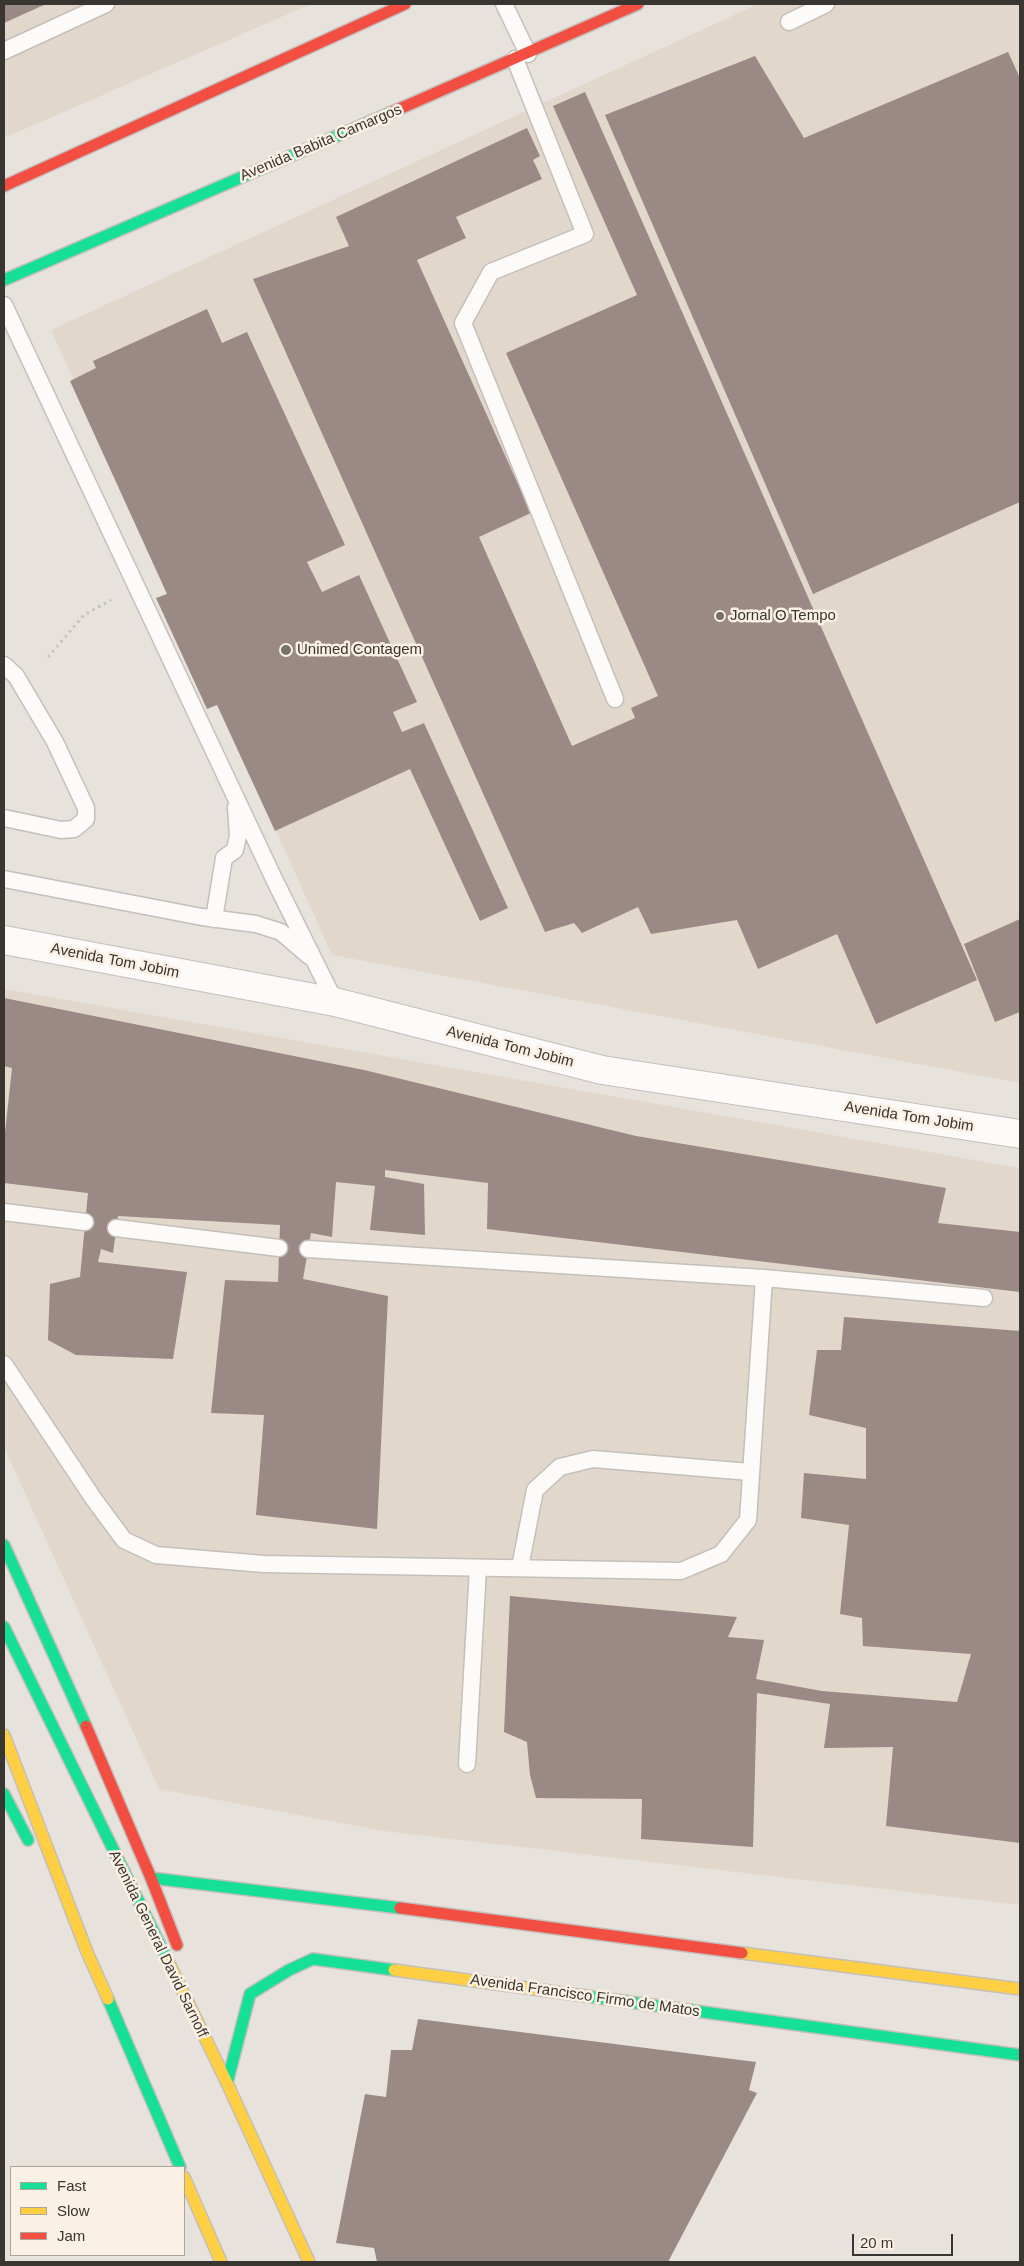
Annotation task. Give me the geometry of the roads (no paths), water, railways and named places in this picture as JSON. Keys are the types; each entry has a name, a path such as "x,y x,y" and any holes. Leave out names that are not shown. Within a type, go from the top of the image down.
{"main road":[{"path":"4,186 405,4"},
{"name":"Avenida Babita Camargos","path":"4,280 521,57 638,4"},
{"path":"4,1545 151,1878 181,1960 185,1999"},
{"name":"Avenida General David Sarnoff","path":"4,1626 227,2083 309,2262"},
{"path":"4,1735 86,1952 180,2166"},
{"path":"4,1794 31,1847"},
{"path":"40,1865 86,1952"},
{"path":"151,1878 264,1890 1020,1989"},
{"name":"Avenida Francisco Firmo de Matos","path":"227,2083 250,1994 289,1970 313,1959 1020,2054"},
{"path":"185,2179 221,2262"}],"street":[{"name":"Avenida Tom Jobim","path":"4,940 335,1002 602,1070 1020,1134"}],"lane":[{"path":"4,51 106,4"},
{"path":"504,4 521,57 585,234 491,272 463,323 615,699"},
{"path":"789,22 826,4"},
{"path":"4,305 275,881 335,1002"},
{"path":"4,665 16,676 55,742 86,808 86,819 74,829 61,830 4,818"},
{"path":"214,919 224,858 235,850 238,836 235,795"},
{"path":"235,850 256,858 275,881"},
{"path":"4,879 214,919 256,924 281,932 313,959"},
{"path":"4,1212 85,1222"},
{"path":"116,1228 279,1248"},
{"path":"308,1249 764,1278 984,1298"},
{"path":"4,1364 93,1498 124,1540 156,1555 264,1564 681,1571 721,1554 748,1520 764,1278"},
{"path":"520,1567 536,1490 560,1467 593,1459 750,1472"},
{"path":"467,1764 478,1568"}],"place":[{"name":"Jornal O Tempo","path":"720,616"},
{"name":"Unimed Contagem","path":"286,650"}]}
